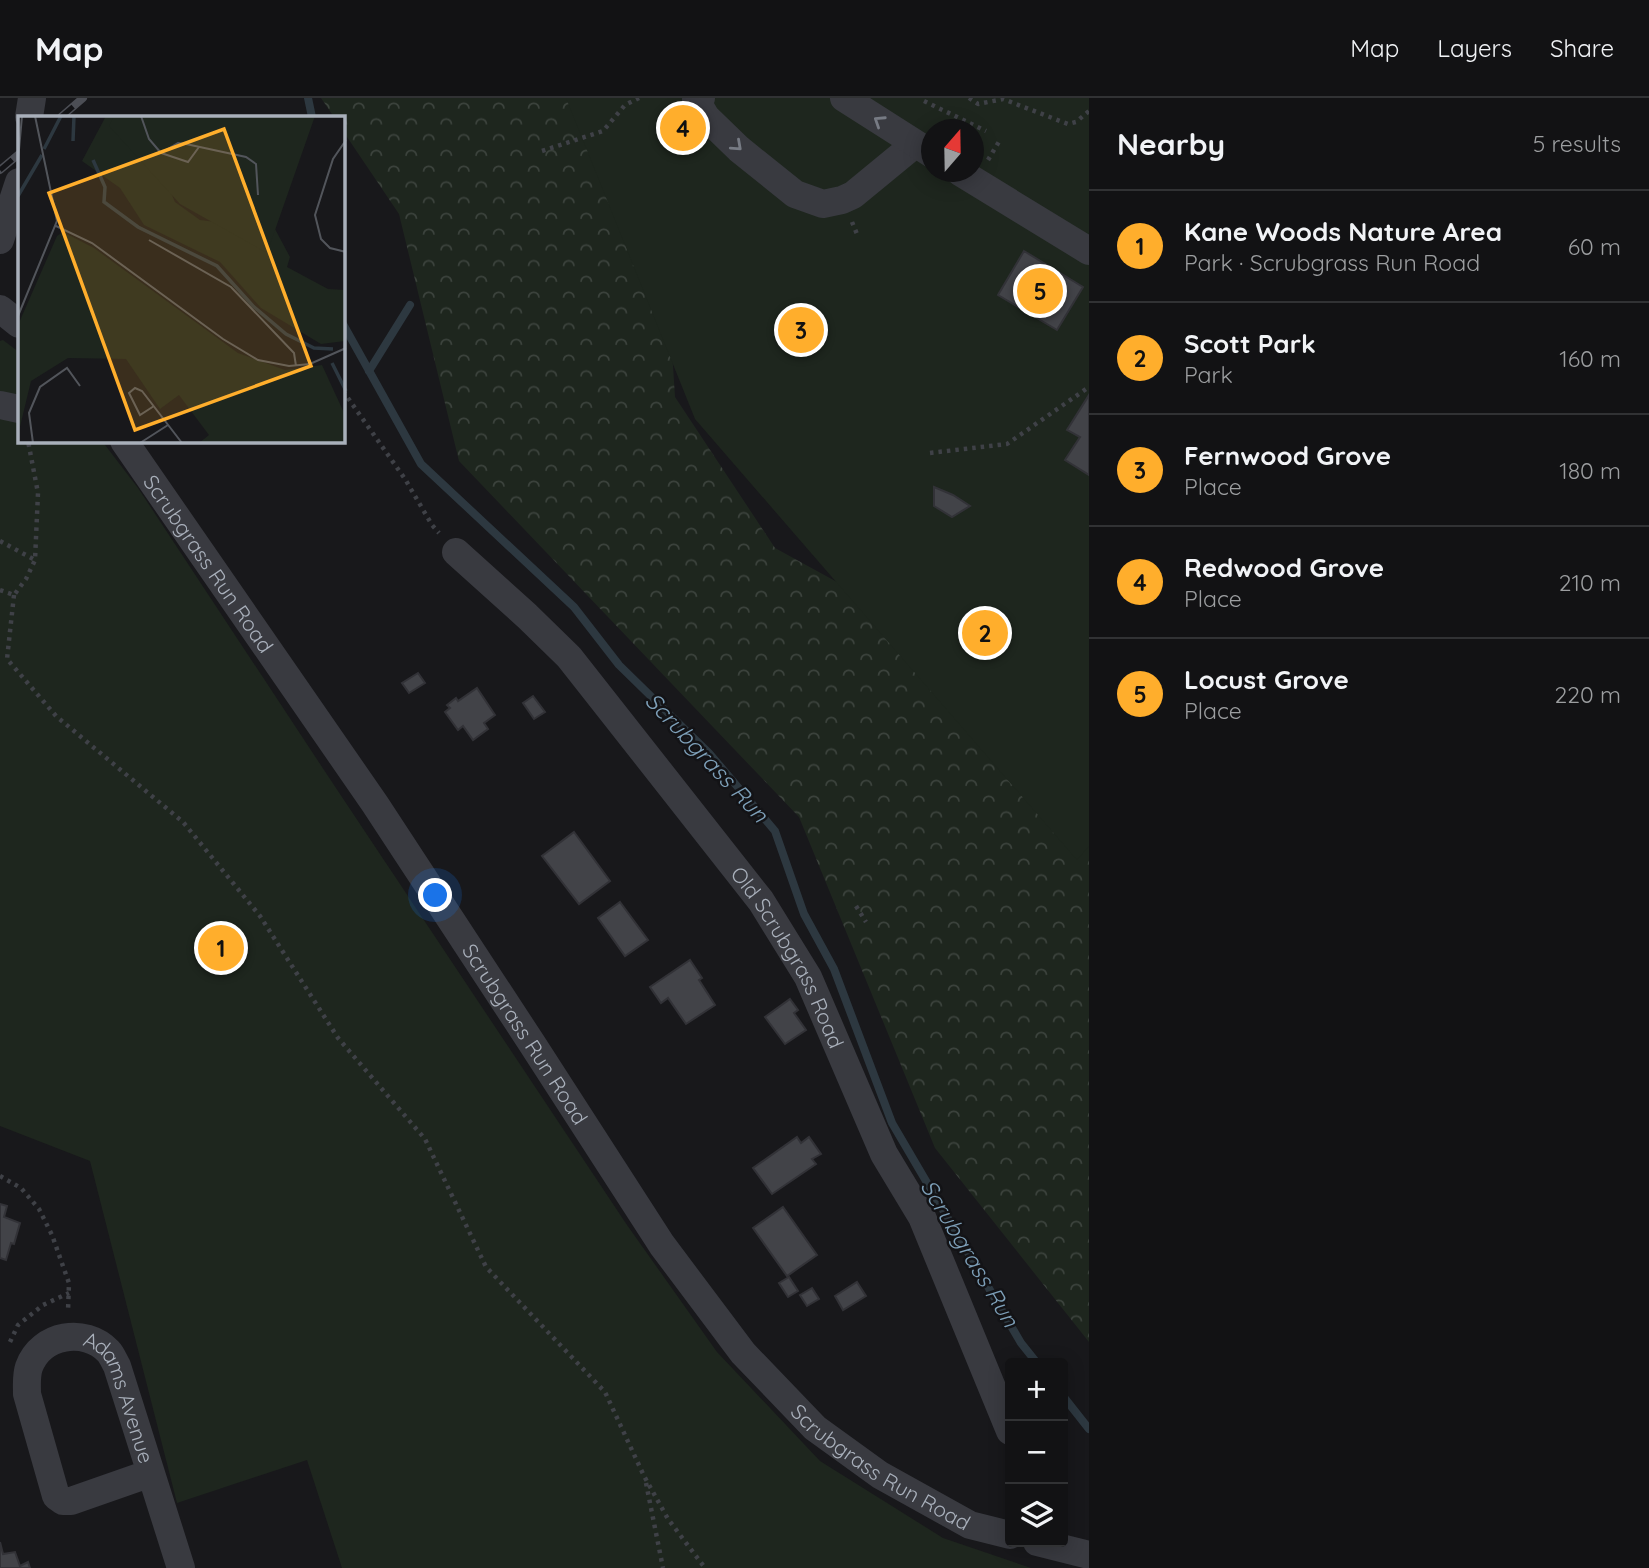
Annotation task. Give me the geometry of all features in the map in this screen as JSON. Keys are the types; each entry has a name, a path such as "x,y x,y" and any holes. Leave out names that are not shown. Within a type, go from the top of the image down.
{"street":[{"path":"29,116 32,98"},
{"path":"844,98 921,148"},
{"path":"697,99 706,117 739,149 795,194 823,204 853,195 921,150"},
{"path":"977,182 1089,251"},
{"path":"2,234 18,185"},
{"path":"0,309 18,323"},
{"path":"0,405 18,409"},
{"name":"Scrubgrass Run Road","path":"125,443 374,804 662,1245 743,1353 815,1428 880,1475 970,1525 1005,1534"},
{"name":"Old Scrubgrass Road","path":"456,552 569,657 761,901 808,977 884,1154 922,1217 1005,1421"},
{"name":"Adams Avenue","path":"151,1473 71,1501 62,1501 56,1496 27,1394 26,1379 30,1364 39,1351 51,1341 66,1336 97,1342 109,1352 117,1366 151,1473 181,1568"},
{"path":"1057,1547 1089,1555"}],"path":[{"path":"542,151 603,131 625,105 639,98"},
{"path":"968,98 978,104 1003,99 1068,124 1076,122 1089,111"},
{"path":"924,101 986,131"},
{"path":"930,453 1007,444 1089,387"},
{"path":"345,394 405,479 432,525 456,552"},
{"path":"29,443 38,493 35,561 15,595 7,659 56,716 183,822 260,916 338,1038 425,1139 486,1267 605,1392 668,1519 705,1568"},
{"path":"0,541 35,561"},
{"path":"0,590 15,595"},
{"path":"856,906 866,922"},
{"path":"0,1176 21,1188 39,1209 52,1235 69,1283 66,1336"},
{"path":"645,1476 663,1568"}],"green space":[{"path":"321,98 654,98 675,397 775,548 899,616 1089,818 1089,1342 935,1148 799,817 459,461 399,214 345,134 345,116 333,116"},
{"path":"566,98 1089,98 1089,846 1077,860 695,419"},
{"path":"3,340 18,351 18,443 104,443 138,488 627,1225 717,1352 820,1461 943,1538 1031,1568 342,1568 307,1460 177,1503 90,1161 0,1126 0,341"}],"building":[{"path":"693,111 698,139 673,144 667,116"},
{"path":"1024,251 1083,287 1057,330 998,295"},
{"path":"800,310 820,332 801,349 781,327"},
{"path":"1089,395 1089,475 1065,460 1080,437 1067,430"},
{"path":"934,487 970,506 952,517 934,506"},
{"path":"418,673 425,683 409,693 402,683"},
{"path":"477,688 495,715 484,723 488,729 473,740 463,726 458,730 445,712 450,708 447,705 456,698 458,701"},
{"path":"533,696 545,712 534,719 523,703"},
{"path":"574,832 610,881 579,904 542,856"},
{"path":"620,902 648,940 625,956 598,918"},
{"path":"690,960 715,1005 686,1024 668,998 661,1003 650,987"},
{"path":"790,999 798,1010 794,1013 806,1030 785,1044 765,1017"},
{"path":"797,1137 801,1143 809,1137 821,1154 812,1159 816,1164 772,1194 753,1168"},
{"path":"0,1204 7,1206 4,1217 20,1223 6,1260 0,1258"},
{"path":"783,1207 817,1255 787,1276 753,1228"},
{"path":"789,1277 798,1291 788,1297 779,1283"},
{"path":"857,1282 866,1296 843,1310 835,1296"},
{"path":"812,1288 819,1299 807,1306 800,1295"},
{"path":"0,1542 3,1554 15,1552 20,1566 28,1562 30,1568 0,1568"}],"waterway":[{"name":"Scrubgrass Run","path":"308,98 312,116"},
{"path":"369,371 410,305"},
{"name":"Scrubgrass Run","path":"345,328 421,464 574,607 619,665 709,753 775,831 804,914 834,969 892,1123 1021,1343 1033,1358"},
{"name":"Scrubgrass Run","path":"1068,1402 1089,1429"}],"railway":[{"path":"62,116 83,98"},
{"path":"0,170 18,155"}],"place":[{"name":"Redwood Grove","path":"683,128"},
{"name":"Locust Grove","path":"1040,291"},
{"name":"Fernwood Grove","path":"801,330"},
{"name":"Scott Park","path":"985,633"},
{"name":"Kane Woods Nature Area","path":"221,948"}]}
